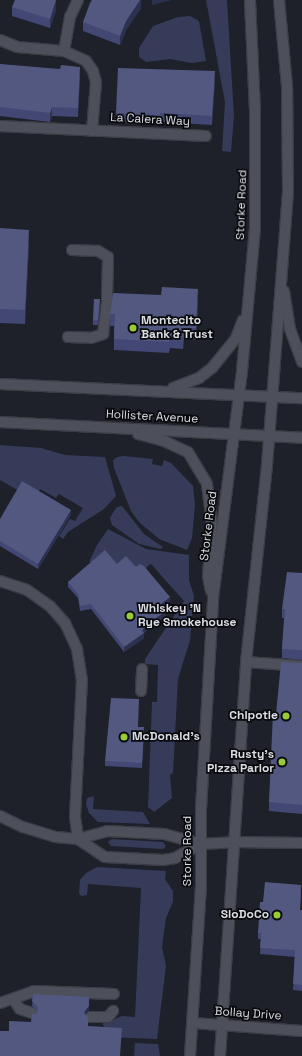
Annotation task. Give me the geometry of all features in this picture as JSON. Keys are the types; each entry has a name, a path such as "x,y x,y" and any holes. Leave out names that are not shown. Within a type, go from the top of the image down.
{"main road":[{"path":"64,51 70,17 78,0"},
{"name":"Storke Road","path":"190,1056 202,886 201,844 206,693 213,598 234,435 255,229 256,178 250,0"},
{"path":"220,1056 246,662 273,396 288,192 288,132 279,0"},
{"name":"La Calera Way","path":"0,40 18,47 64,51 86,61 93,71 96,82 92,131"},
{"name":"La Calera Way","path":"0,126 206,136"},
{"path":"68,337 91,338 103,334 107,299 108,257 98,251 72,250"},
{"path":"281,282 290,329 302,362"},
{"path":"152,390 184,386 212,368 236,338 242,323 249,294"},
{"path":"0,384 302,398"},
{"name":"Hollister Avenue","path":"0,422 302,438"},
{"path":"96,427 164,441 188,452 196,463 209,492 212,522 208,576 213,598"},
{"path":"0,581 27,590 50,606 65,624 77,649 82,679 75,817 78,840"},
{"path":"246,662 302,666"},
{"path":"141,691 142,669"},
{"path":"0,816 38,832 78,840 105,857 163,860 174,858 201,844"},
{"path":"78,840 107,832 164,834 201,844 234,842 302,842"},
{"path":"0,1003 40,990 114,994"},
{"path":"13,999 20,1009 32,1013"},
{"path":"90,1016 108,1017 113,1011"},
{"name":"Bollay Drive","path":"193,1024 302,1031"}],"shaded area":[{"path":"206,0 227,0 234,116 231,152 222,151 225,102"},
{"path":"190,16 199,21 206,61 192,63 170,59 146,62 139,57 139,48 153,26 178,17"},
{"path":"0,445 41,448 65,455 105,457 116,496 104,509 68,532 63,539 59,536 70,519 75,521 83,508 59,494 56,498 40,489 39,491 19,491 0,480"},
{"path":"124,456 153,459 152,464 162,466 164,460 171,463 193,486 195,505 192,538 187,550 159,539 139,522 131,511 114,468 113,460 117,457"},
{"path":"122,506 144,534 163,547 161,549 139,544 112,525 110,518 112,514 117,507"},
{"path":"108,529 146,549 189,555 189,580 194,596 190,640 178,679 173,773 170,775 172,798 154,812 148,807 152,702 157,702 158,665 145,664 145,659 184,601 151,564 143,570 136,571 89,562 97,545"},
{"path":"94,796 93,809 143,812 150,824 98,822 89,813 86,804 87,798"},
{"path":"112,839 163,842 166,846 163,849 111,846 108,842"},
{"path":"97,867 166,871 165,879 173,891 173,902 166,918 162,947 166,966 157,1039 107,1037 102,1021 108,1022 122,1016 135,1017 141,888 88,884 87,895 81,896 79,893 80,880 86,873"},
{"path":"135,1043 158,1044 160,1056 134,1056"}],"building":[{"path":"15,0 56,0 50,19 12,7"},
{"path":"92,0 140,0 126,21 120,36 83,22"},
{"path":"0,64 60,69 61,65 80,67 78,108 52,107 50,113 0,107"},
{"path":"118,68 215,71 212,116 160,113 160,115 116,113"},
{"path":"0,228 29,230 25,310 0,309"},
{"path":"162,287 198,289 196,328 184,328 183,337 170,336 169,342 114,339 115,314 110,314 113,293 161,295"},
{"path":"94,299 100,299 98,320 93,320"},
{"path":"22,481 71,510 38,564 0,541 0,519"},
{"path":"105,550 117,564 126,556 136,567 140,564 144,566 170,597 161,604 166,610 142,630 144,633 124,647 91,604 80,606 78,594 68,582"},
{"path":"287,572 302,573 302,650 282,649 285,609 282,609"},
{"path":"281,662 302,663 302,805 269,802 273,713 276,714"},
{"path":"111,698 139,699 138,727 144,727 142,763 105,761"},
{"path":"265,882 301,885 300,910 302,910 302,985 293,984 295,950 260,948 261,933 258,933 260,902 263,902"},
{"path":"33,994 89,997 89,1006 84,1012 88,1018 88,1026 122,1028 120,1056 0,1056 0,1031 9,1031 9,1021 31,1022 32,1014 37,1013 38,1007 32,1001"}],"place":[{"name":"Montecito Bank & Trust","path":"133,328"},
{"name":"Whiskey 'N Rye Smokehouse","path":"130,616"},
{"name":"Chipotle","path":"286,716"},
{"name":"McDonald's","path":"124,737"},
{"name":"Rusty's Pizza Parlor","path":"282,762"},
{"name":"SloDoCo","path":"277,915"}]}
